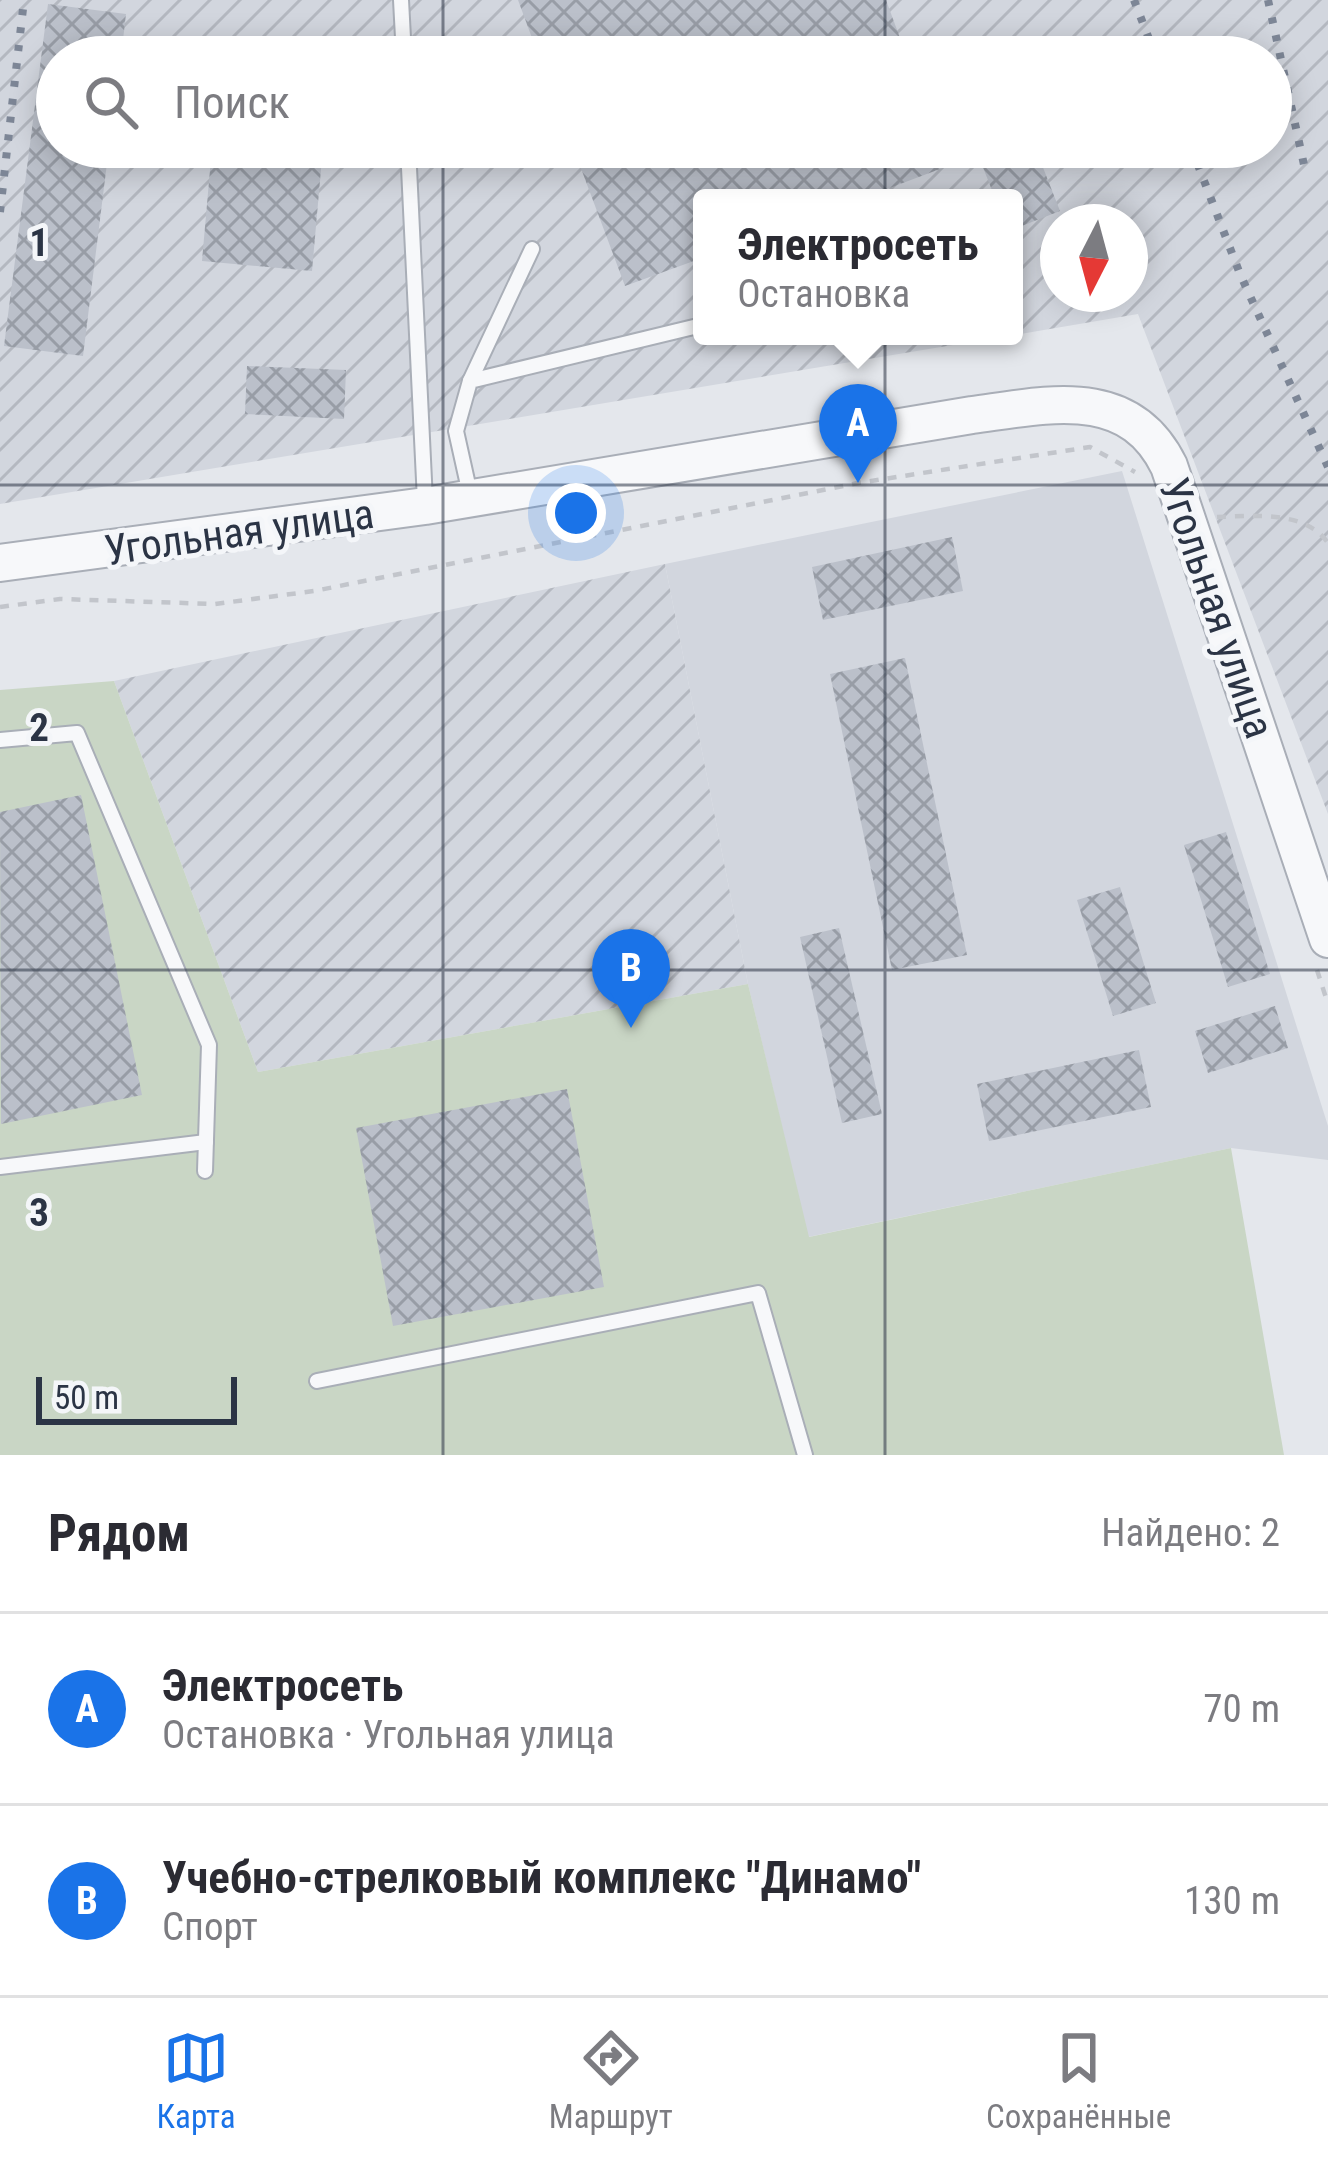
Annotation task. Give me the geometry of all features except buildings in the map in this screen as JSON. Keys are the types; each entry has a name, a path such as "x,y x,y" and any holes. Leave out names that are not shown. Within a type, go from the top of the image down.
{"street":[{"name":"Угольная улица","path":"0,563 425,506 1063,403 1114,409 1150,434 1191,523 1328,939"}],"lane":[{"path":"401,0 403,36"},
{"path":"409,168 425,506"},
{"path":"471,499 456,431 470,381 532,249"},
{"path":"470,381 693,327"},
{"path":"0,740 77,733 209,1045 205,1171"},
{"path":"0,1167 206,1142"},
{"path":"317,1381 758,1293 805,1455"}],"path":[{"path":"0,607 60,598 215,604 314,591 858,483 1090,447 1152,481"},
{"path":"1191,523 1212,517 1274,516 1318,528 1328,543"}],"shaded area":[{"path":"0,0 1328,0 1328,814 1138,314 1023,333 1023,189 693,189 693,345 953,345 0,504"},
{"path":"1122,471 1328,1126 1328,1160 1231,1148 808,1237 748,984 665,564"},
{"path":"665,564 748,984 258,1072 114,681"}],"green space":[{"path":"114,681 258,1072 748,984 809,1237 1231,1148 1284,1455 0,1455 0,690"}],"railway":[{"path":"0,212 24,0"},
{"path":"1134,0 1148,36"},
{"path":"1268,0 1276,36"},
{"path":"1292,110 1306,174"},
{"path":"1199,168 1240,274 1328,467"}],"place":[{"name":"Электросеть","path":"858,483"},
{"name":"Учебно-стрелковый комплекс \"Динамо\"","path":"631,1028"}]}
